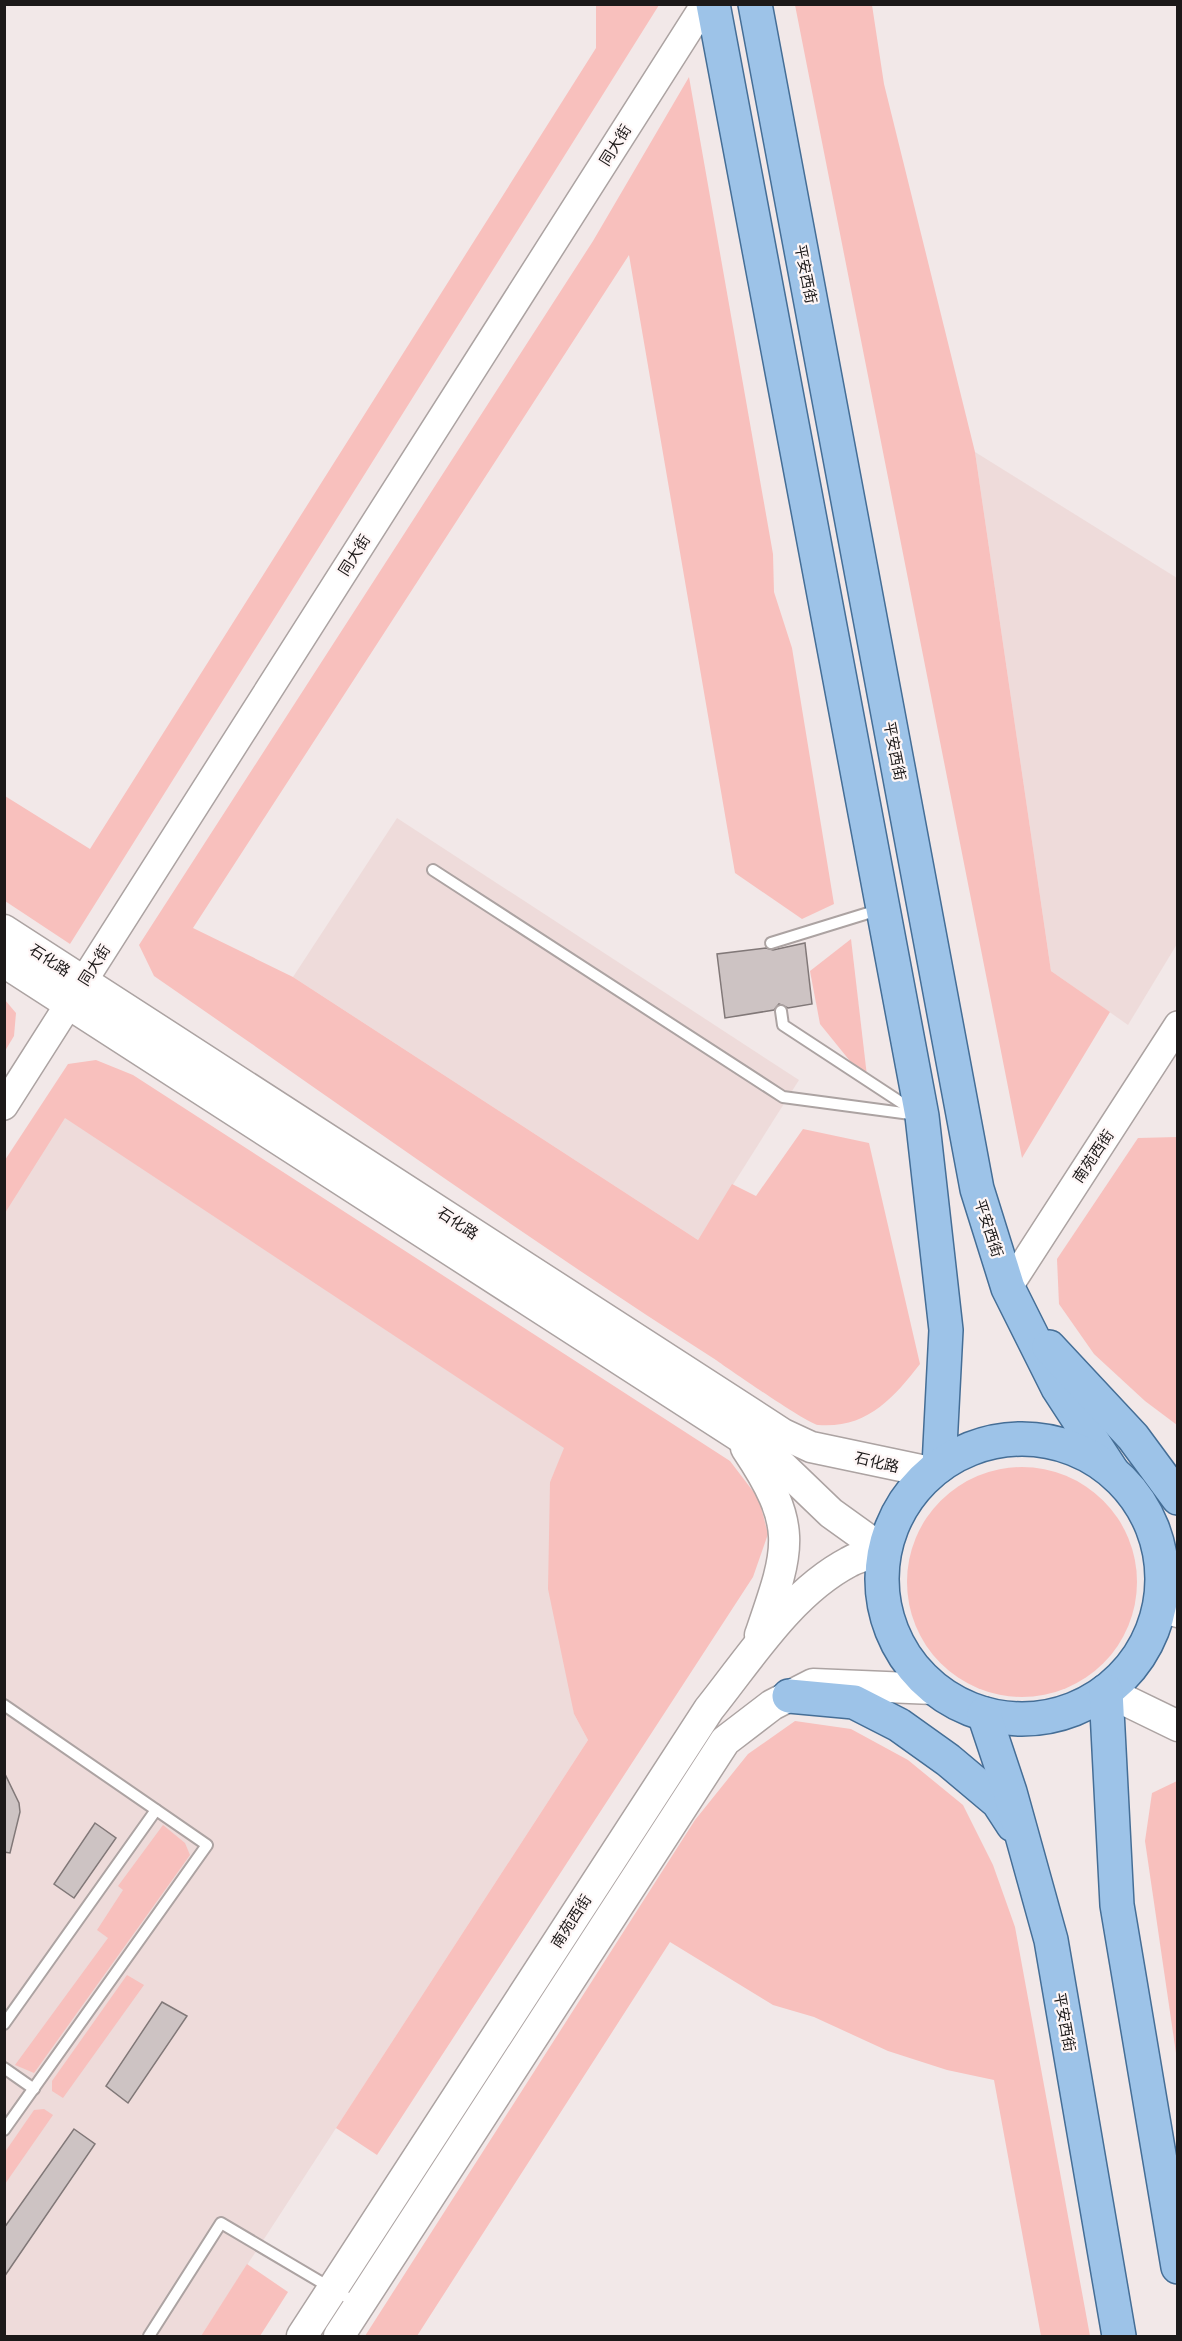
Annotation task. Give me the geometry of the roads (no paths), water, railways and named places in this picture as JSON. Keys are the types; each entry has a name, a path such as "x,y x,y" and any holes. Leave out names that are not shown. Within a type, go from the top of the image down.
{"main road":[{"path":"713,4 922,1116 946,1330 935,1469"},
{"name":"平安西街","path":"755,4 977,1188 1008,1288 1058,1388 1112,1471"},
{"name":"石化路","path":"4,930 77,993 780,1464 831,1513 884,1551"},
{"name":"石化路","path":"4,962 77,993 783,1434 811,1447 935,1469"},
{"path":"1025,1322 1133,1437 1178,1498"},
{"path":"737,1435 768,1481 782,1516 786,1543 779,1580 753,1655"},
{"path":"1026,1438 1072,1447 1112,1471 1140,1503 1158,1542 1170,1598 1135,1662 1106,1691 1068,1712 1026,1719 984,1714 958,1704 934,1689 909,1663 892,1632 882,1597 884,1551 896,1516 935,1469 980,1445 1026,1438"},
{"name":"南苑西街","path":"302,2337 709,1709 786,1613 820,1580 851,1560 884,1551"},
{"name":"南苑西街","path":"339,2337 725,1741 772,1705 813,1684 934,1689"},
{"path":"1106,1691 1178,1726"},
{"path":"1106,1691 1117,1905 1178,2267"},
{"path":"789,1696 854,1702 899,1725 948,1760 998,1802 1025,1843"},
{"name":"平安西街","path":"984,1714 1025,1843 1051,1941 1119,2337"}],"street":[{"name":"同大街","path":"4,1106 705,4"},
{"name":"南苑西街","path":"1008,1288 1178,1025"}],"lane":[{"path":"433,870 783,1097 922,1116"},
{"path":"771,943 884,908"},
{"path":"781,1011 783,1025 922,1116"},
{"path":"4,1705 207,1845 4,2130"},
{"path":"4,2024 156,1810"},
{"path":"4,2068 34,2088"},
{"path":"149,2337 221,2223 359,2305"}]}
